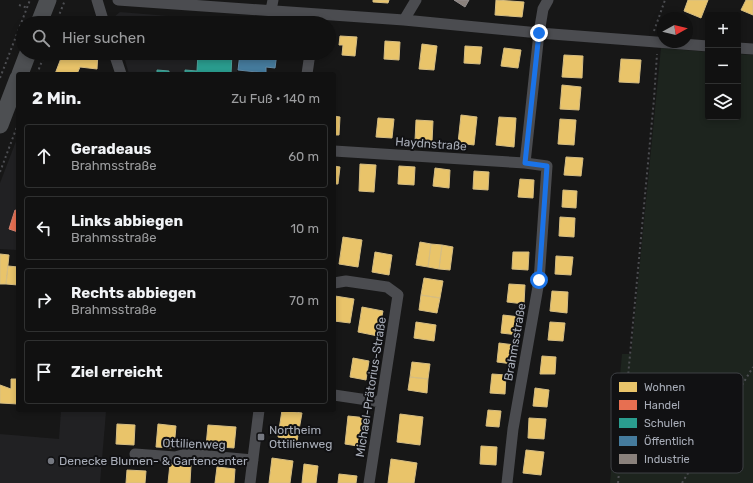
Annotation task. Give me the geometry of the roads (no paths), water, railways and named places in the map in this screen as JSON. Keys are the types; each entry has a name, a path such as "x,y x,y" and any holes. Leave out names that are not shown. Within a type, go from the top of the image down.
{"main road":[{"path":"42,16 48,0"},
{"path":"21,72 25,60"},
{"path":"0,125 16,83"}],"street":[{"path":"97,0 102,16"},
{"path":"118,0 272,5 308,16"},
{"path":"404,20 416,0"},
{"path":"525,163 539,33 543,9 548,0"},
{"path":"336,18 404,20 539,33 705,46"},
{"path":"741,48 753,49"},
{"path":"116,60 120,72"},
{"path":"307,72 309,60"},
{"name":"Haydnstraße","path":"336,151 525,163"},
{"name":"Brahmsstraße","path":"507,483 513,429 539,280 547,166 525,163"},
{"name":"Michael-Prätorius-Straße","path":"336,283 346,281 387,287 398,295 369,483"},
{"path":"336,395 381,402"},
{"path":"250,483 259,412"},
{"name":"Ottilienweg","path":"135,454 175,457 186,454 253,460"}],"place":[{"name":"Northeim Ottilienweg","path":"261,437"},
{"name":"Denecke Blumen- & Gartencenter","path":"51,461"}]}
